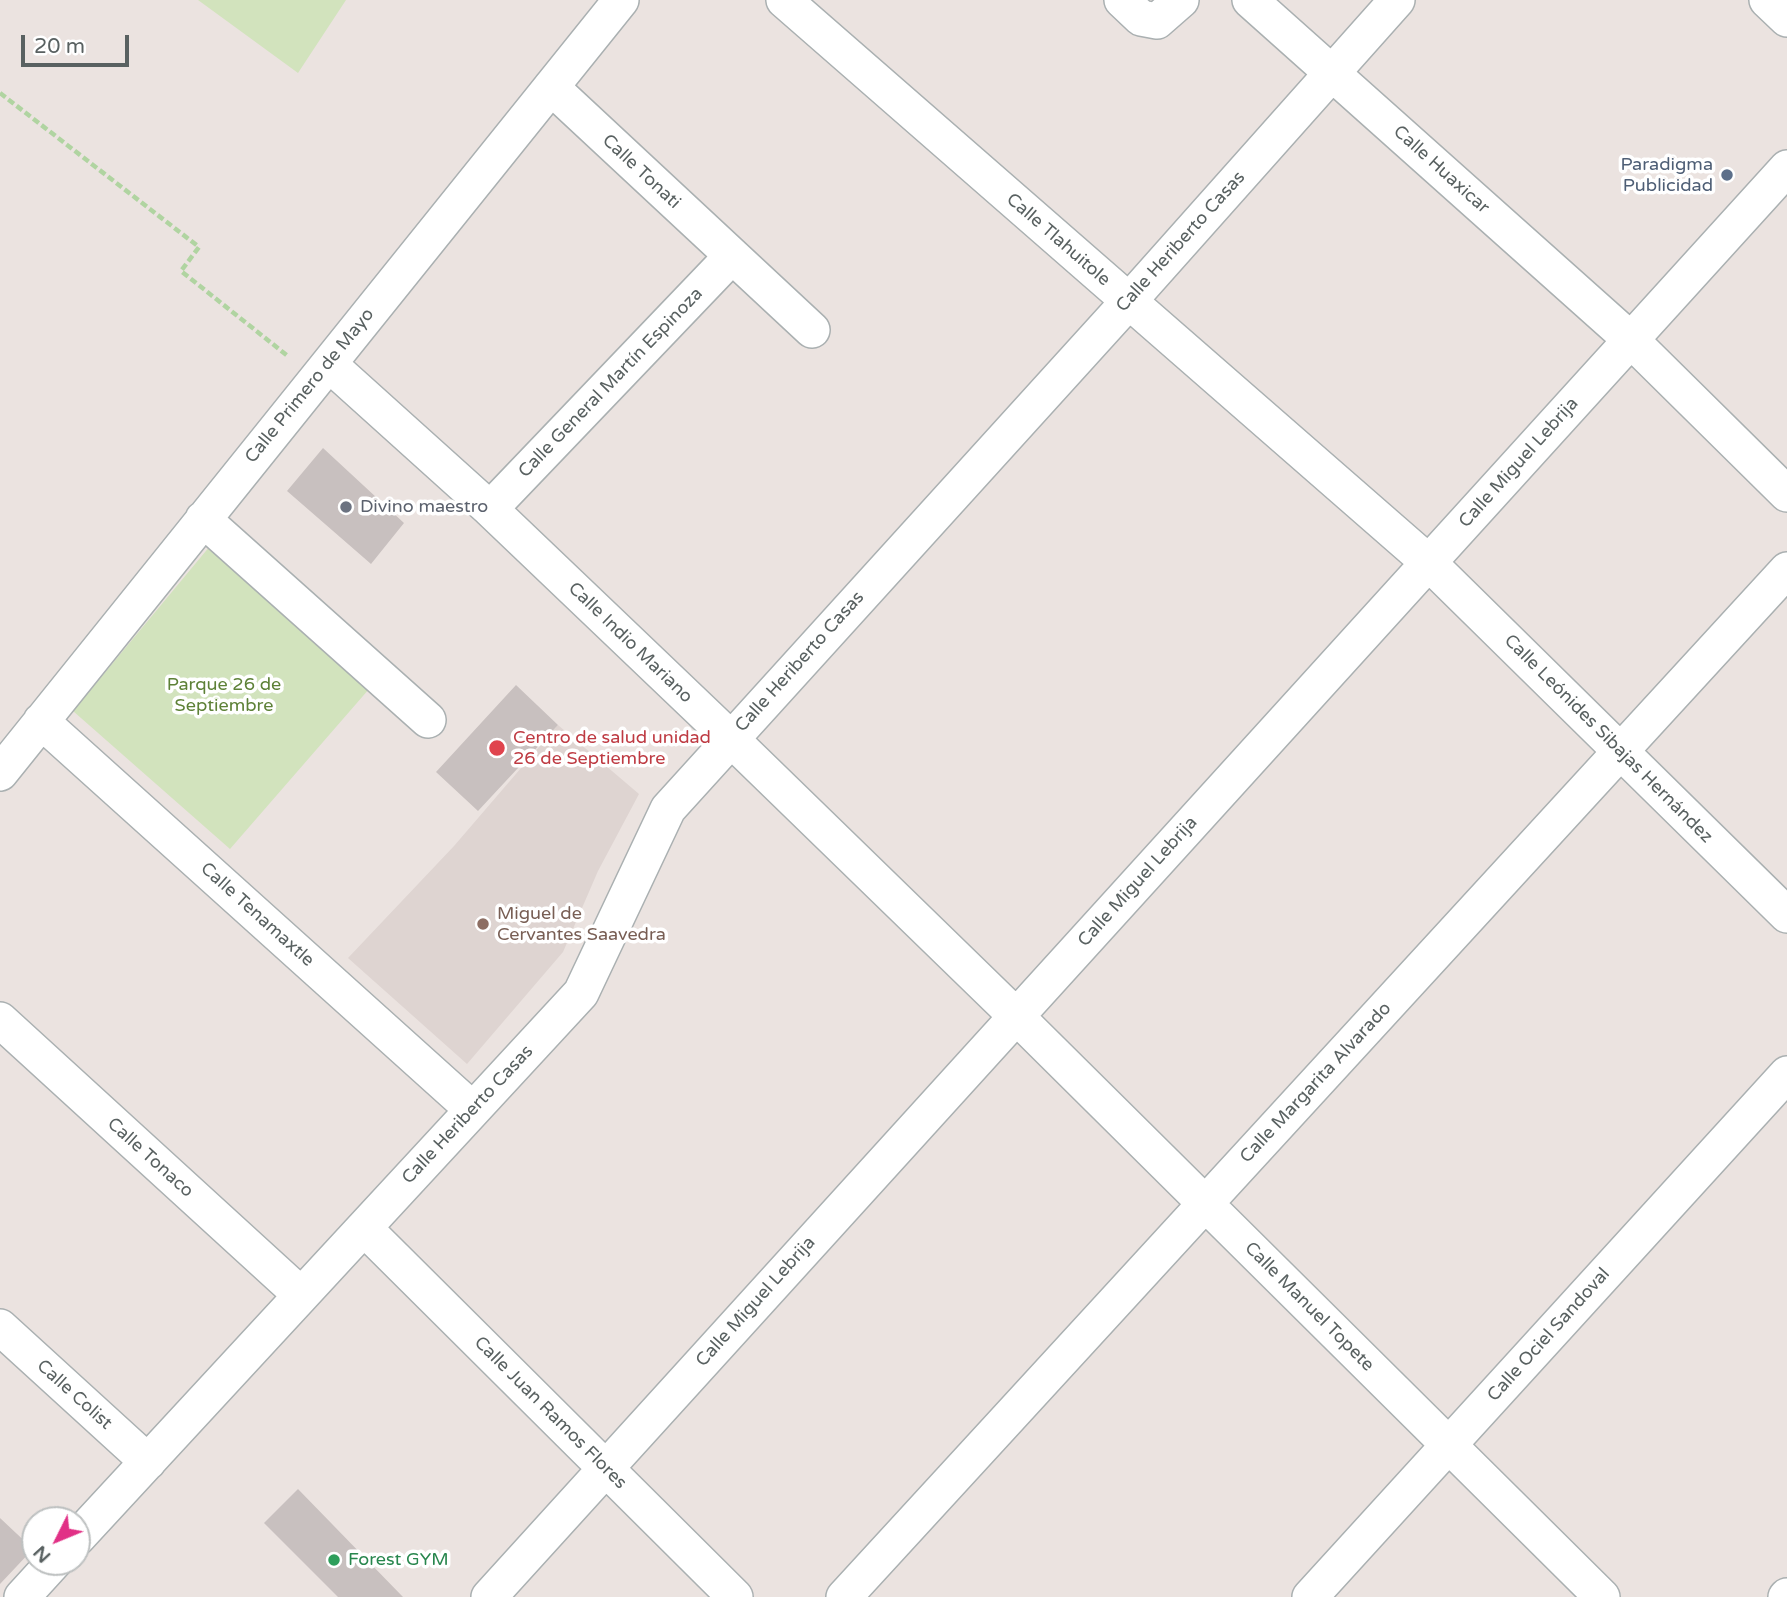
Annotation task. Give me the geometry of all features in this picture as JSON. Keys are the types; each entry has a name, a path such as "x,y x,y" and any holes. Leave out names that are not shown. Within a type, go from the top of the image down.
{"street":[{"name":"Calle Primero de Mayo","path":"0,773 621,0"},
{"name":"Calle Tlahuitole","path":"784,0 1428,562"},
{"path":"1122,0 1141,18 1157,21 1181,0"},
{"name":"Calle Huaxicar","path":"1250,0 1631,340 1787,494"},
{"name":"Calle Heriberto Casas","path":"91,1523 581,993 668,809 1129,301 1397,0"},
{"path":"1767,0 1787,19"},
{"name":"Calle Tonati","path":"551,87 812,330"},
{"name":"Calle Miguel Lebrija","path":"489,1597 1787,168"},
{"name":"Calle General Martín Espinoza","path":"490,509 732,256"},
{"name":"Calle Indio Mariano","path":"323,371 490,509 1016,1016"},
{"path":"203,519 428,720"},
{"name":"Calle Leónides Sibajas Hernández","path":"1428,562 1787,915"},
{"name":"Calle Margarita Alvarado","path":"844,1597 1787,570"},
{"name":"Calle Tenamaxtle","path":"41,722 472,1109"},
{"name":"Calle Manuel Topete","path":"1016,1016 1602,1597"},
{"name":"Calle Tonaco","path":"0,1020 301,1295"},
{"name":"Calle Ociel Sandoval","path":"1310,1597 1787,1074"},
{"name":"Calle Juan Ramos Flores","path":"364,1228 735,1597"},
{"name":"Calle Colist","path":"0,1327 148,1462"},
{"path":"22,1597 41,1576"}],"path":[{"path":"0,93 199,247 181,271 323,371"}],"shaded area":[{"path":"558,725 639,794 598,871 563,952 467,1064 348,958 454,846"}],"green space":[{"path":"198,0 346,0 298,73"},
{"name":"Parque 26 de Septiembre","path":"215,540 376,681 230,849 73,711"}],"building":[{"name":"Divino maestro","path":"323,448 404,523 371,564 287,491"},
{"name":"Centro de salud unidad 26 de Septiembre","path":"516,685 558,725 478,811 436,772"},
{"name":"Forest GYM","path":"298,1489 403,1597 338,1597 264,1523"},
{"path":"0,1518 21,1538 21,1562 0,1584"}],"place":[{"name":"Paradigma Publicidad","path":"1727,175"},
{"name":"Divino maestro","path":"346,507"},
{"name":"Centro de salud unidad 26 de Septiembre","path":"497,748"},
{"name":"Miguel de Cervantes Saavedra","path":"483,924"},
{"name":"Forest GYM","path":"334,1560"}]}
